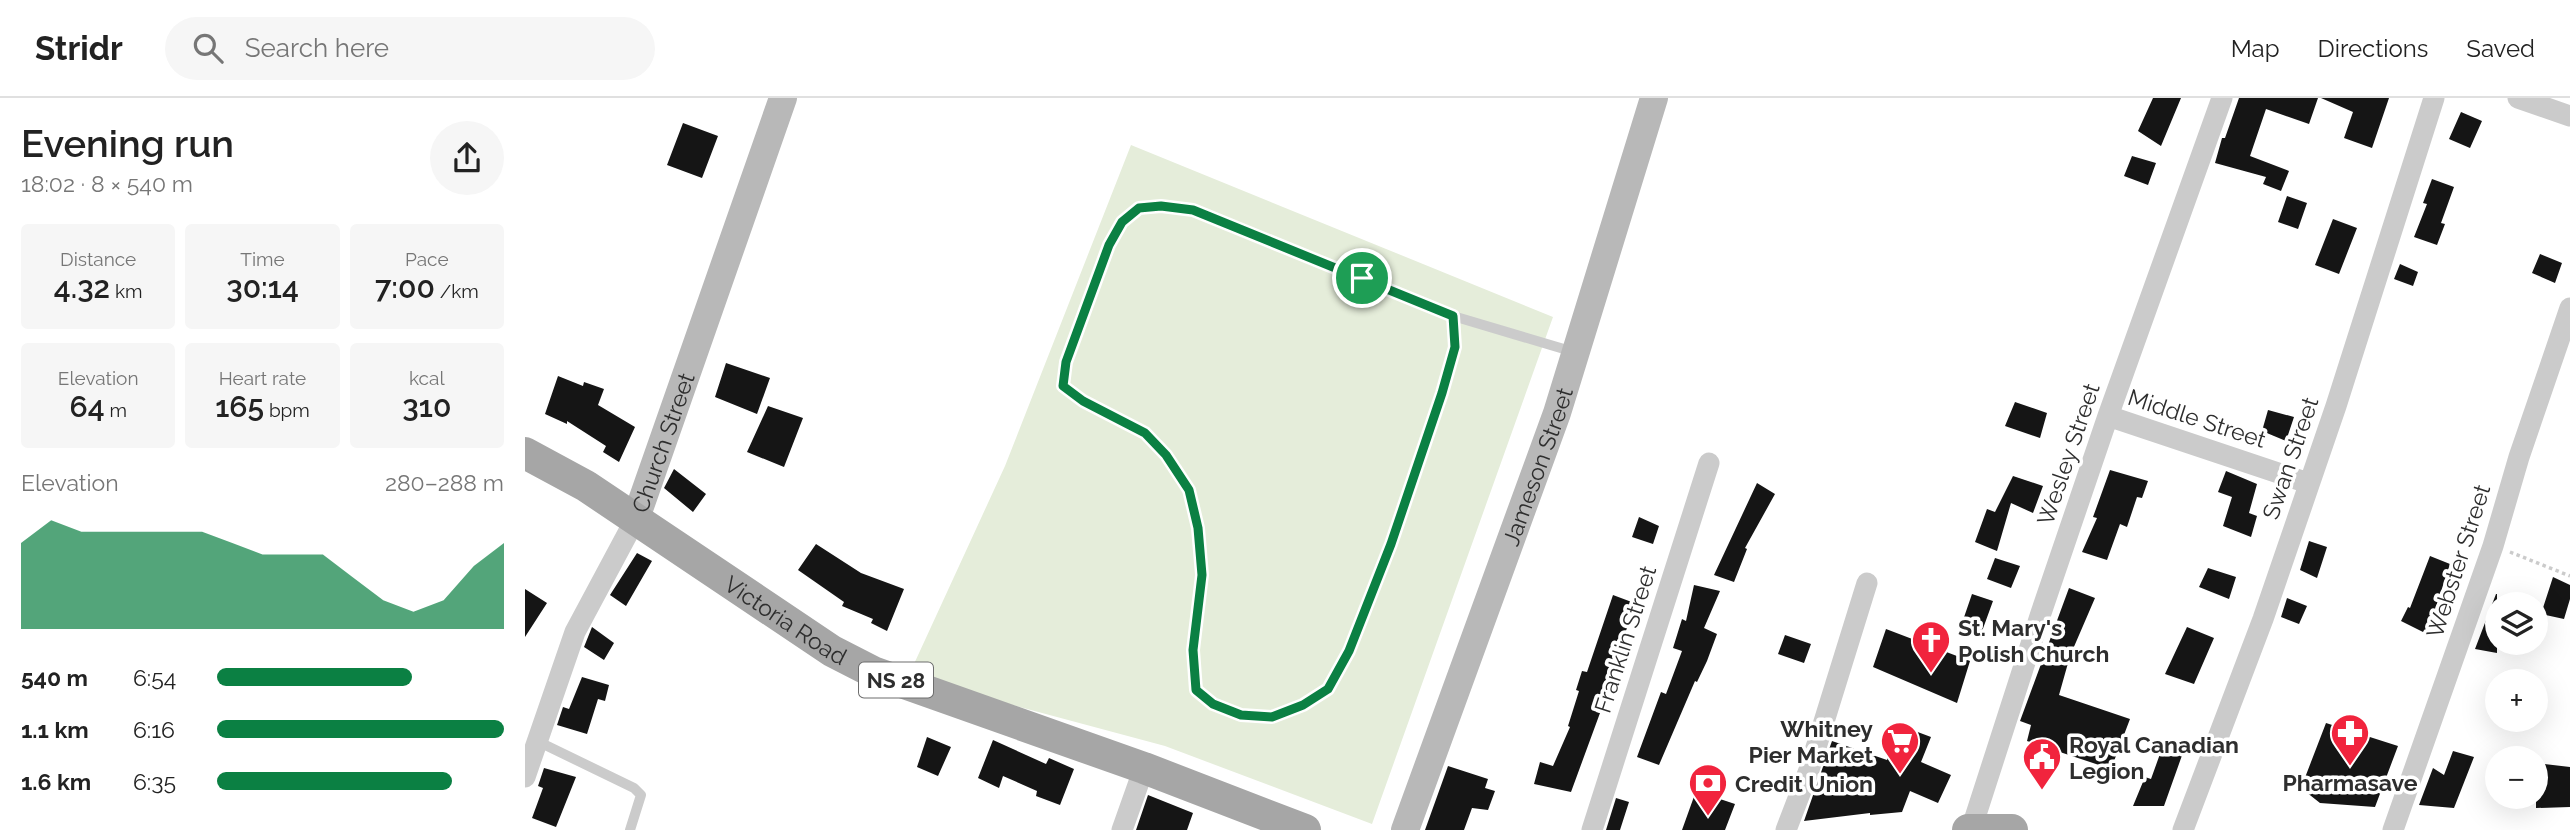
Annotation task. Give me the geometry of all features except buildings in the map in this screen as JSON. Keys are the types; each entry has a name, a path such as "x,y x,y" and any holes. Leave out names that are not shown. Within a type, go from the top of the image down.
{"main road":[{"name":"Victoria Road","path":"525,453 586,486 832,651 873,672 1144,768 1305,830"},
{"path":"1970,830 2012,830"}],"street":[{"name":"Church Street","path":"525,777 531,739 575,632 636,518 783,98"},
{"name":"Jameson Street","path":"1405,830 1557,413 1654,98"},
{"name":"Wesley Street","path":"1970,830 2108,416 2222,98"},
{"name":"Swan Street","path":"2183,830 2263,619 2376,287 2434,98"},
{"path":"2518,98 2570,116"},
{"name":"Webster Street","path":"2393,830 2493,546 2519,457 2570,308"},
{"name":"Middle Street","path":"2108,416 2308,483"},
{"name":"Franklin Street","path":"1592,830 1709,463"},
{"path":"1786,830 1809,770 1867,583"},
{"path":"1122,830 1144,768"}],"lane":[{"path":"1453,316 1576,352"},
{"path":"531,739 634,788 642,795 630,830"}],"path":[{"path":"1161,206 1193,210 1453,316 1455,347 1429,431 1391,544 1354,639 1328,689 1303,705 1272,717 1241,715 1213,704 1196,690 1193,650 1202,575 1198,528 1189,490 1166,455 1145,433 1083,401 1063,386 1066,362 1109,245 1122,222 1139,208 1161,206"},
{"path":"2493,546 2570,576"}],"green space":[{"path":"1131,145 1553,317 1372,824 1165,746 908,677 1005,466"}],"place":[{"name":"St. Mary's Polish Church","path":"1931,674"},
{"name":"Pharmasave","path":"2350,767"},
{"name":"Whitney Pier Market","path":"1900,775"},
{"name":"Royal Canadian Legion","path":"2042,791"},
{"name":"Credit Union","path":"1708,817"}],"route":[{"path":"1161,206 1193,210 1362,278 1453,316 1455,347 1391,544 1349,651 1328,689 1303,705 1272,717 1241,715 1213,704 1196,690 1193,650 1202,575 1198,528 1189,490 1166,455 1145,433 1083,401 1063,386 1066,362 1109,245 1122,222 1139,208 1161,206"}]}
